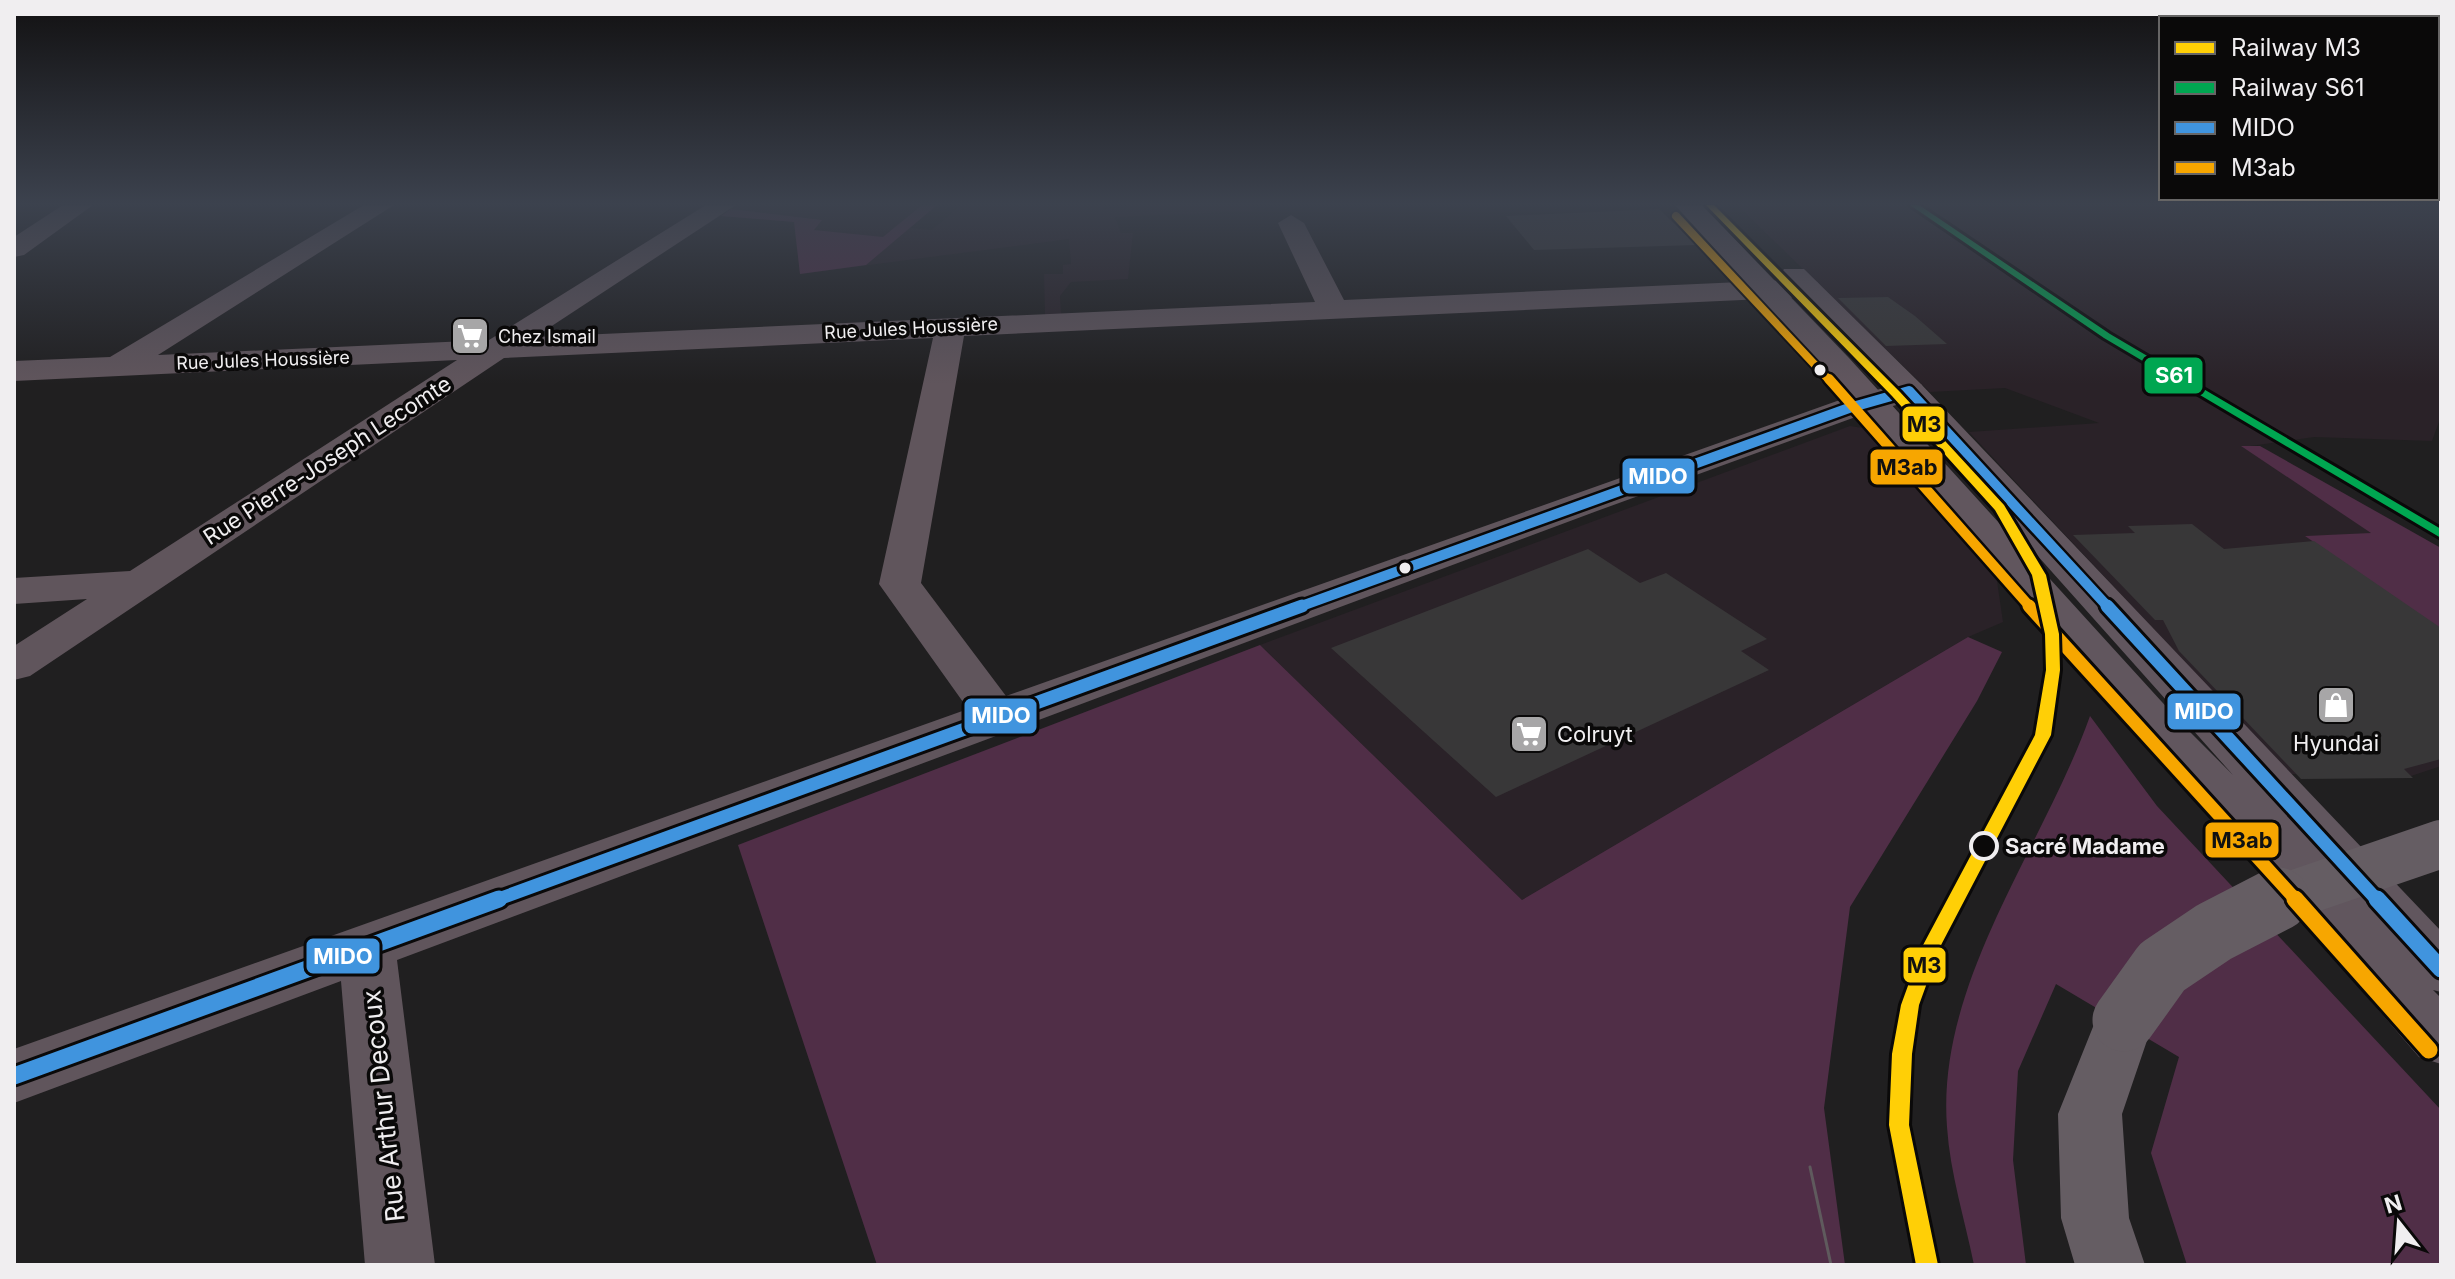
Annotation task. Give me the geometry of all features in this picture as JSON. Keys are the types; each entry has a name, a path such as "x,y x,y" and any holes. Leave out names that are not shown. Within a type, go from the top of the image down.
{"highway":[{"path":"2110,1265 2095,1218 2090,1114 2124,1020 2162,967 2214,932 2290,893 2441,844"}],"main road":[{"path":"1744,265 1766,288 1890,397 2441,969"},
{"path":"1784,265 1807,288 1890,397 2165,735 2242,815 2441,1039"}],"street":[{"path":"117,366 283,265"},
{"name":"Rue Pierre-Joseph Lecomte","path":"14,666 629,265"},
{"path":"1312,265 1333,308"},
{"name":"Rue Jules Houssière","path":"14,371 494,350 951,325 1807,288"},
{"path":"951,325 900,584 996,715"},
{"path":"14,1076 996,715 1890,397"},
{"path":"14,591 142,583"},
{"name":"Rue Arthur Decoux","path":"367,947 400,1265"}],"shaded area":[{"path":"799,265 872,265 800,274"},
{"path":"799,265 866,265 866,265 800,274"},
{"path":"1063,265 1130,265 1128,279 1071,282 1060,296 1061,315 1045,316 1044,274 1063,274"},
{"path":"1799,265 2441,265 2441,416 2432,441 2314,437 2243,447 2373,534 2306,536 2441,630 2441,766 2411,776 2289,774 1969,432 2099,423 2005,388 1930,392"},
{"path":"1850,426 1869,429 1996,574 2003,622 1968,637 1522,900 1260,645"},
{"path":"2241,446 2260,446 2441,548 2441,630 2305,536 2371,533"},
{"path":"1968,637 2002,652 1977,701 1850,907 1824,1108 1845,1265 877,1265 738,845 1260,645 1522,900"},
{"path":"2090,716 2157,806 2441,1110 2441,1265 2187,1265 2151,1153 2179,1057 2056,984 2018,1071 2013,1160 2026,1265 1974,1265 1954,1179 1947,1127 1948,1073 1958,1020 1975,968 1997,917 2070,766"}],"building":[{"path":"1888,297 1947,344 1886,346 1838,298"},
{"name":"Hyundai","path":"2192,524 2224,549 2314,541 2441,628 2441,759 2404,769 2413,778 2301,779 2179,651 2163,620 2155,620 2073,535 2135,533 2128,526"},
{"name":"Colruyt","path":"1588,549 1640,583 1666,573 1767,639 1741,651 1769,670 1496,797 1331,648"}],"tram line":[{"path":"1810,1167 1831,1265"}],"rail line":[{"name":"M3","path":"1769,265 1896,394 2000,508 2039,575 2052,634 2053,670 2043,735 1931,947 1910,1005 1902,1054 1899,1125 1927,1265"},
{"name":"S61","path":"2002,265 2107,336 2441,534"}],"transit line":[{"name":"M3ab","path":"1722,265 1826,376 2153,746 2230,826 2429,1050"},
{"name":"MIDO","path":"14,1076 1583,503 1849,408 1909,391 2441,969"}],"place":[{"name":"Chez Ismail","path":"470,336"},
{"name":"Hyundai","path":"2336,705"},
{"name":"Colruyt","path":"1529,734"},
{"name":"Sacré Madame","path":"1984,846"}]}
